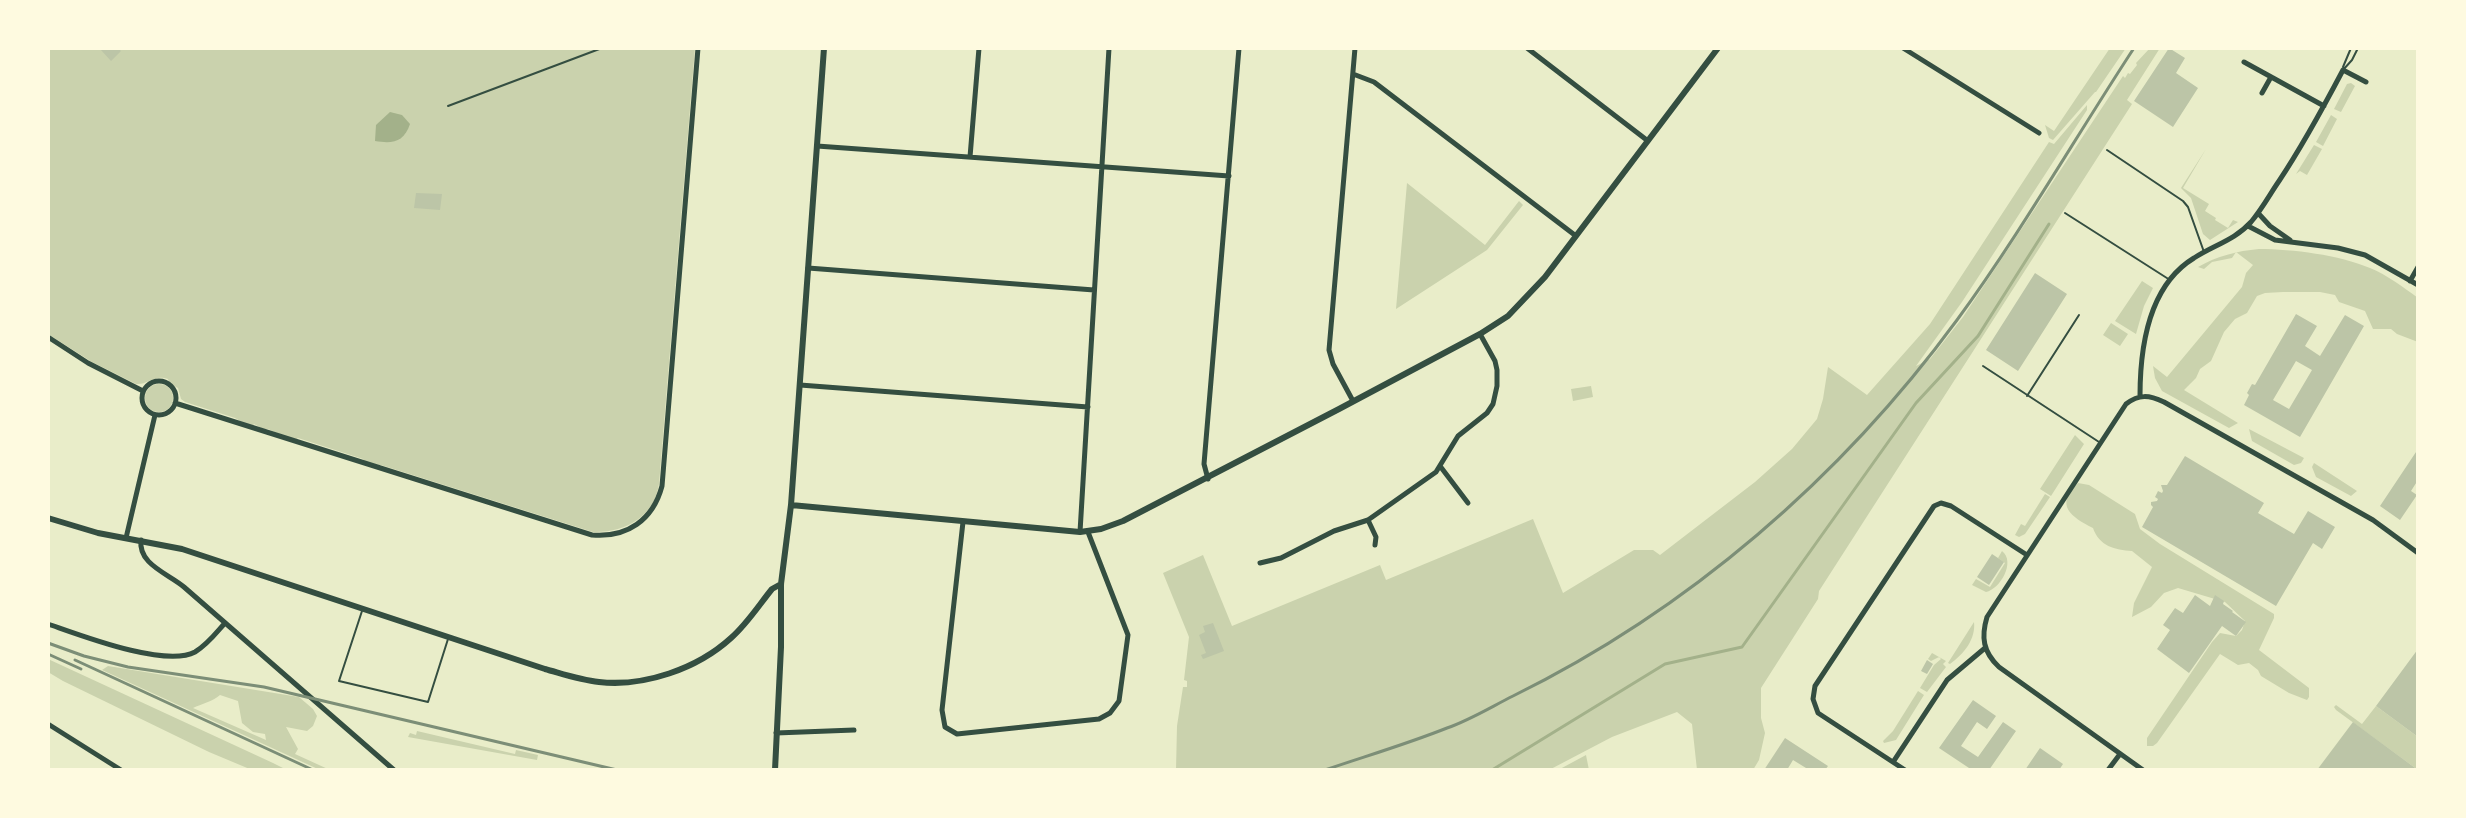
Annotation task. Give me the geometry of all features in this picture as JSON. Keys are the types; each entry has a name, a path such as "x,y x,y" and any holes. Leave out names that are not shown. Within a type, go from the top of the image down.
{"street":[{"path":"175,404 592,534 618,534 639,524 654,506 662,486 698,48"},
{"path":"775,770 781,646 780,584 791,505 824,48"},
{"path":"970,157 979,48"},
{"path":"1080,532 1109,48"},
{"path":"1208,479 1204,464 1239,48"},
{"path":"1353,401 1333,364 1329,350 1355,48"},
{"path":"1527,48 1648,141"},
{"path":"791,505 1080,532 1088,532 1123,521 1208,479 1480,334 1500,321 1526,299 1718,48"},
{"path":"1903,48 2039,133"},
{"path":"2244,62 2324,106"},
{"path":"2140,396 2141,364 2150,319 2158,299 2170,280 2187,263 2230,240 2258,213 2301,148 2343,70 2366,82"},
{"path":"1353,74 1374,82 1576,236"},
{"path":"2262,93 2271,77"},
{"path":"817,146 1229,176"},
{"path":"2258,213 2270,226 2292,241"},
{"path":"2247,226 2274,240 2356,252 2381,263 2418,285"},
{"path":"2410,280 2418,267"},
{"path":"808,268 1094,290"},
{"path":"1260,562 1271,562 1328,534 1368,520 1436,472 1458,436 1481,418 1492,404 1497,386 1497,370 1480,334"},
{"path":"48,337 88,363 143,391"},
{"path":"153,382 163,382 172,387 175,404 165,414 150,413 143,404 143,391 153,382"},
{"path":"800,386 1088,407"},
{"path":"2143,770 1999,667 1985,648 1983,638 1987,617 2121,409 2140,396 2153,397 2382,525 2418,553"},
{"path":"126,538 155,415"},
{"path":"1440,466 1468,503"},
{"path":"1905,770 1818,713 1814,705 1813,692 1929,509 1937,504 1946,503 2027,555"},
{"path":"48,518 98,533 182,549 585,680 619,683 641,680 677,670 717,650 738,631 772,589 780,584"},
{"path":"1368,520 1376,537 1376,545"},
{"path":"963,522 944,680 942,719 948,730 957,734 1105,717 1115,708 1122,693 1128,635 1088,532"},
{"path":"141,540 140,552 146,561 184,587 394,770"},
{"path":"48,624 127,649 171,657 196,652 225,623"},
{"path":"1893,762 1947,680 1985,648"},
{"path":"48,724 121,770"},
{"path":"776,733 854,730"},
{"path":"2108,770 2120,753"}],"lane":[{"path":"448,106 602,48"},
{"path":"2343,70 2351,48"},
{"path":"2343,70 2352,60 2358,48"},
{"path":"2107,150 2183,201 2188,207 2204,252"},
{"path":"2065,213 2170,280"},
{"path":"2027,396 2079,315"},
{"path":"1983,366 2100,442"},
{"path":"362,608 339,681 428,702 449,637"}],"shaded area":[{"path":"48,48 695,48 659,484 651,506 636,521 627,526 605,532 593,532 381,465 370,465 363,459 298,438 294,441 254,424 252,428 235,418 185,402 181,399 178,388 169,383 168,379 159,378 136,384 92,362 48,334"},
{"path":"2110,48 2126,48 2096,92 2053,140 2049,138 2045,125 2054,131"},
{"path":"2150,48 2160,48 2127,100 2132,104 1819,591 1818,599 1761,688 1761,718 1765,733 1759,760 1753,770 1697,770 1692,724 1677,712 1612,737 1549,770 1176,770 1177,726 1183,687 1187,687 1187,681 1184,680 1189,637 1163,573 1203,555 1232,626 1380,565 1386,580 1533,519 1563,593 1634,550 1653,550 1660,555 1755,482 1792,449 1817,419 1828,367 1867,395 1930,324 2049,142 2054,144 2087,105 2087,110 1962,302 1916,366 1930,359 1963,317 2123,76 2125,78 2128,73 2130,74 2137,65 2136,63"},
{"path":"2351,83 2355,86 2341,112 2334,109 2347,84"},
{"path":"390,112 402,115 410,124 408,130 401,138 392,142 375,141 376,125"},
{"path":"2331,115 2337,119 2323,146 2316,142"},
{"path":"2314,145 2322,149 2307,175 2300,171 2296,174"},
{"path":"2206,149 2183,188 2209,204 2205,211 2216,218 2215,220 2228,228 2233,220 2238,222 2210,240 2203,234 2191,198 2181,188"},
{"path":"1407,183 1485,245 1519,201 1523,205 1487,250 1396,309"},
{"path":"2259,249 2301,252 2358,263 2376,271 2418,298 2418,342 2397,334 2391,329 2373,329 2365,311 2339,302 2335,295 2320,292 2283,292 2257,296 2247,313 2235,319 2224,332 2211,361 2200,369 2196,378 2184,390 2238,423 2229,428 2162,391 2155,378 2153,366 2167,377 2242,287 2246,273 2253,265 2236,252"},
{"path":"2236,253 2232,258 2212,262 2204,269 2198,267 2212,260"},
{"path":"2142,281 2153,288 2144,306 2136,334 2115,321"},
{"path":"2111,323 2128,334 2120,346 2103,335"},
{"path":"159,384 169,388 173,398 169,408 159,412 149,408 145,398 149,388"},
{"path":"1591,386 1593,397 1573,401 1571,389"},
{"path":"2249,429 2304,458 2301,463 2294,465 2252,441"},
{"path":"2075,435 2084,444 2051,496 2040,489"},
{"path":"2314,463 2357,491 2351,496 2316,477 2312,467"},
{"path":"2078,483 2089,485 2135,514 2140,529 2160,544 2274,614 2259,650 2309,688 2307,700 2289,693 2261,676 2258,670 2249,663 2238,665 2220,654 2157,743 2147,746 2147,738 2212,642 2220,633 2236,636 2242,630 2245,621 2225,602 2178,588 2164,593 2151,607 2132,617 2134,603 2152,567 2132,551 2120,550 2103,543 2093,528 2072,515 2066,504 2067,498"},
{"path":"2045,494 2050,497 2025,534 2019,537 2015,535 2021,524 2025,526"},
{"path":"2002,551 2006,556 2007,568 2001,581 1986,592 1972,585 1976,579 1990,587 2005,563 1998,558"},
{"path":"1974,622 1973,634 1968,646 1955,660 1948,663"},
{"path":"1932,653 1939,657 1931,661 1928,659"},
{"path":"1939,657 1946,661 1943,664 1946,667 1927,692 1920,688 1934,665 1941,659"},
{"path":"48,659 287,770 252,770 209,752 63,681 48,672"},
{"path":"108,666 299,697 313,709 317,716 313,726 307,731 286,727 298,749 295,754 330,770 320,770 102,670","holes":["220,695 238,701 242,723 253,732 265,734 266,740 193,708"]},
{"path":"1918,691 1924,695 1896,740 1884,743 1883,741 1893,731"},
{"path":"2336,705 2362,724 2376,706 2418,737 2418,770 2336,710 2334,707"},
{"path":"417,731 515,754 516,750 538,755 537,760 408,737 410,733 416,735"},
{"path":"1586,755 1589,770 1559,770 1560,769"}],"building":[{"path":"118,48 121,51 111,61 101,50"},
{"path":"2169,48 2185,58 2176,73 2198,88 2173,127 2134,101"},
{"path":"416,193 442,194 440,210 414,208"},
{"path":"2035,273 2067,294 2018,371 1986,350"},
{"path":"2296,314 2317,326 2305,346 2320,356 2345,315 2364,326 2300,437 2244,405 2249,395 2247,393 2252,384 2255,385","holes":["2296,361 2312,370 2289,409 2273,400"]},
{"path":"2418,449 2418,480 2411,491 2417,495 2400,520 2380,506"},
{"path":"2185,456 2264,503 2258,513 2294,534 2308,511 2335,527 2322,549 2313,543 2276,606 2142,527 2153,507 2151,502 2157,501 2155,497 2158,491 2162,493 2163,491 2161,485 2167,485"},
{"path":"1992,554 2004,562 1989,585 1977,577"},
{"path":"2195,595 2210,606 2215,595 2246,622 2236,636 2222,626 2189,673 2157,649 2170,630 2163,625 2175,608 2183,613"},
{"path":"1213,623 1224,651 1203,659 1201,655 1206,653 1199,635 1205,632 1203,626"},
{"path":"2418,649 2418,737 2376,706"},
{"path":"1927,660 1933,664 1927,674 1921,671"},
{"path":"1973,700 1996,716 1987,729 1977,722 1961,746 1978,757 2003,722 2016,731 1989,770 1972,770 1939,748"},
{"path":"2353,722 2418,770 2317,770"},
{"path":"1785,738 1828,766 1825,770 1805,770 1806,768 1793,760 1787,770 1764,770"},
{"path":"2040,748 2063,764 2059,770 2025,770"}],"waterway":[{"path":"1492,770 1665,664 1742,647 1916,403 1978,336 2049,224"}],"railway":[{"path":"1325,770 1456,725 1578,662 1640,623 1700,581 1812,486 1912,378 1957,320 2025,220 2134,48"},
{"path":"48,643 84,656 128,667 264,687 617,770"},
{"path":"48,654 81,669"},
{"path":"75,660 313,770"}]}
